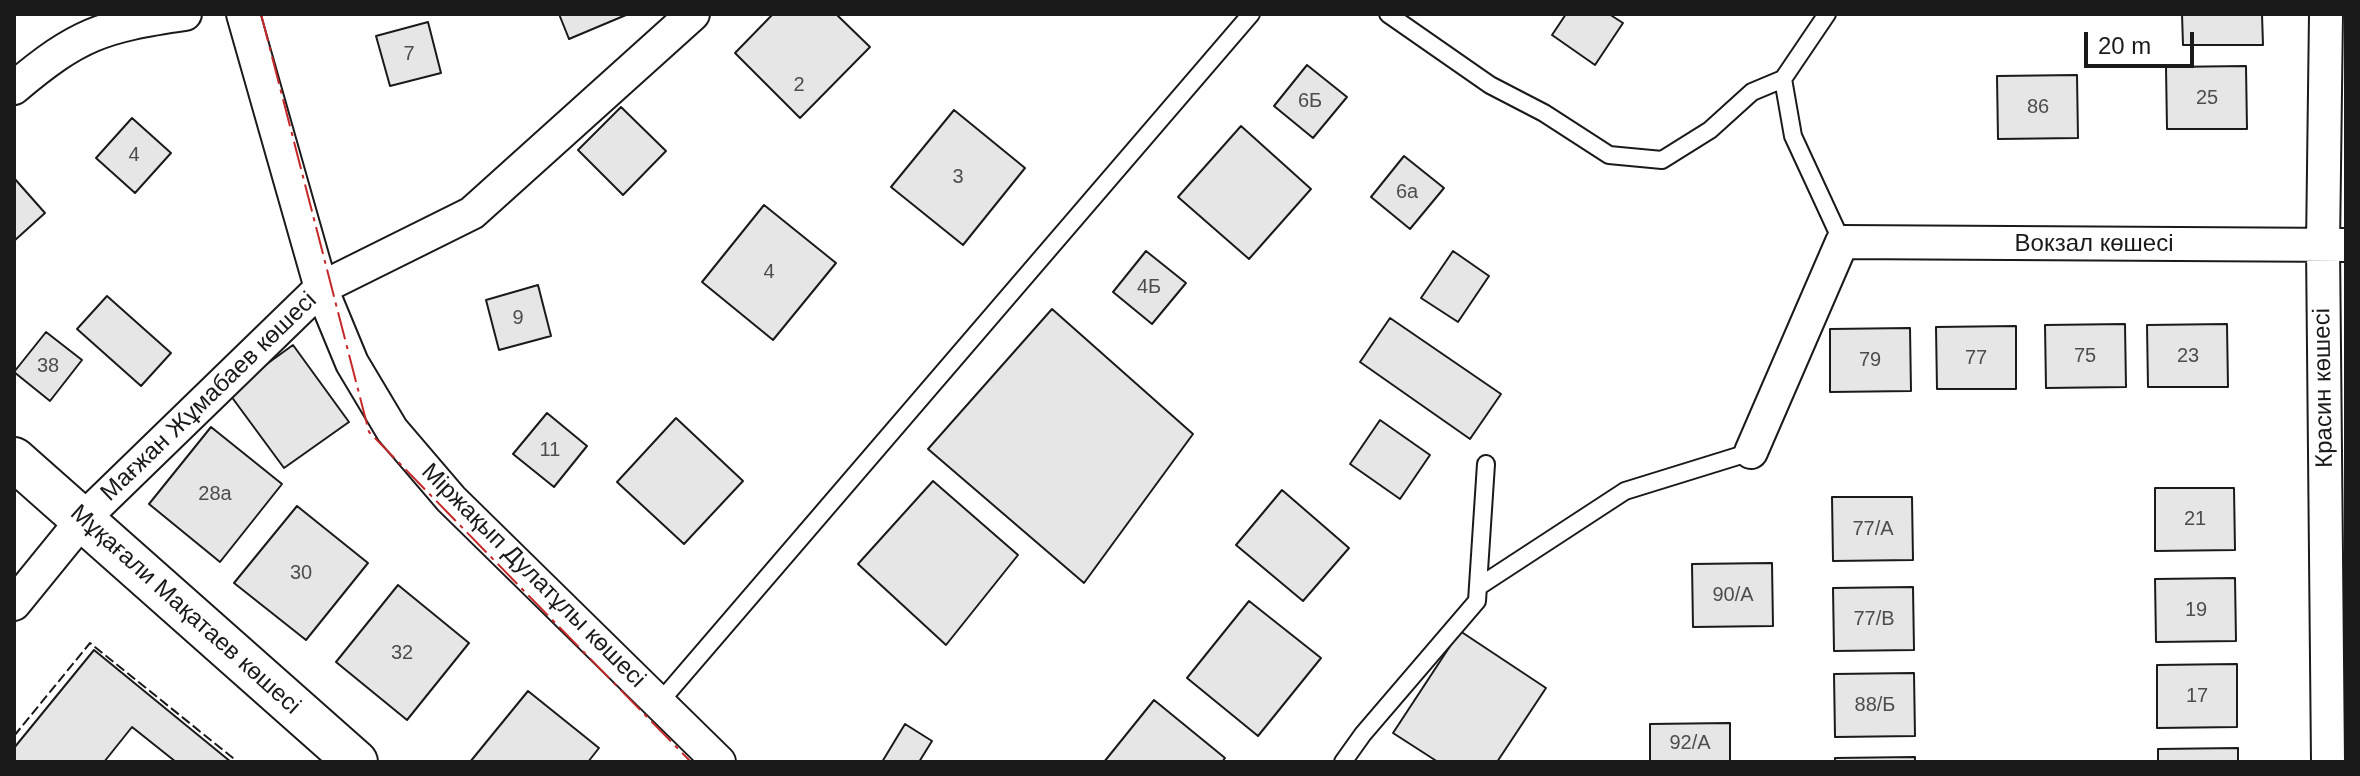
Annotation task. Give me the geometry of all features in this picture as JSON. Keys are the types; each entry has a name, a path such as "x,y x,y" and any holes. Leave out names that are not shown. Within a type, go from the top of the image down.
{"street":[{"path":"14,88 59,50 88,34 185,14"},
{"name":"Міржақып Дулатұлы көшесі","path":"243,14 321,288 352,363 392,430 451,499 719,762"},
{"name":"Мағжан Жұмабаев көшесі","path":"14,604 84,518 321,288 472,213 693,14"},
{"name":"Красин көшесі","path":"2326,14 2334,245 2328,762"},
{"path":"1751,452 1842,242"},
{"name":"Вокзал көшесі","path":"1842,242 2334,245"},
{"name":"Мұқағали Мақатаев көшесі","path":"14,459 356,762"}],"lane":[{"path":"659,703 1251,14"},
{"path":"1388,14 1490,85 1544,113 1609,155 1662,160 1710,130 1752,92 1783,79 1827,14"},
{"path":"1783,79 1793,136 1842,242"},
{"path":"1478,587 1625,491 1751,452"},
{"path":"1343,762 1363,734 1477,601 1486,464"}],"building":[{"path":"559,14 626,14 626,15 569,39"},
{"path":"773,14 836,14 870,47 800,118 735,53"},
{"path":"1566,14 1609,14 1623,23 1595,65 1552,35"},
{"path":"2182,14 2262,14 2263,45 2183,45"},
{"path":"428,22 441,73 390,86 376,36"},
{"path":"1307,65 1347,97 1313,138 1274,106"},
{"path":"2246,66 2247,129 2167,129 2166,67"},
{"path":"2077,75 2078,138 1998,139 1997,76"},
{"path":"621,107 666,151 623,195 578,150"},
{"path":"954,110 1025,168 963,245 891,187"},
{"path":"132,118 171,153 135,193 96,158"},
{"path":"1241,126 1311,189 1249,259 1178,197"},
{"path":"1404,156 1444,188 1410,229 1371,197"},
{"path":"14,178 45,213 14,241"},
{"path":"764,205 836,263 773,340 702,282"},
{"path":"1146,251 1186,283 1152,324 1113,292"},
{"path":"1453,251 1489,276 1458,322 1421,298"},
{"path":"538,285 551,336 499,350 486,300"},
{"path":"107,296 171,353 141,386 77,329"},
{"path":"1052,309 1193,434 1084,583 928,449"},
{"path":"1390,318 1501,394 1470,439 1360,362"},
{"path":"2125,324 2126,387 2046,388 2045,325"},
{"path":"2227,324 2228,387 2148,387 2147,325"},
{"path":"2016,326 2016,389 1937,389 1936,327"},
{"path":"1910,328 1911,391 1830,392 1830,329"},
{"path":"46,332 82,360 50,401 14,372"},
{"path":"293,345 349,422 284,468 228,392"},
{"path":"547,413 587,446 554,487 513,454"},
{"path":"676,418 743,481 684,544 617,482"},
{"path":"1380,420 1430,455 1400,499 1350,464"},
{"path":"211,427 282,484 220,562 149,504"},
{"path":"933,481 1018,555 946,645 858,564"},
{"path":"2155,488 2234,488 2235,550 2155,551"},
{"path":"1282,490 1349,548 1303,601 1236,545"},
{"path":"1832,497 1912,497 1913,560 1833,561"},
{"path":"297,506 368,563 306,640 234,583"},
{"path":"1772,563 1773,626 1693,627 1692,564"},
{"path":"2235,578 2236,641 2156,642 2155,579"},
{"path":"398,585 469,643 407,720 336,662"},
{"path":"1913,587 1914,650 1834,651 1833,588"},
{"path":"1249,601 1321,658 1258,736 1187,678"},
{"path":"1460,631 1546,688 1497,762 1438,762 1393,733"},
{"path":"94,650 231,762 176,762 132,727 104,762 14,762 14,748"},
{"path":"2237,664 2237,727 2157,728 2157,665"},
{"path":"1914,673 1915,736 1835,737 1834,674"},
{"path":"528,691 599,748 588,762 470,762"},
{"path":"1154,700 1225,758 1222,762 1104,762"},
{"path":"1730,723 1730,762 1650,762 1650,724"},
{"path":"905,724 932,741 919,762 882,762"},
{"path":"2238,748 2238,762 2158,762 2158,749"},
{"path":"1915,757 1915,762 1835,762 1835,758"}],"fence":[{"path":"14,736 90,643 238,762"}],"power":[{"path":"261,14 369,432 691,762"}]}
